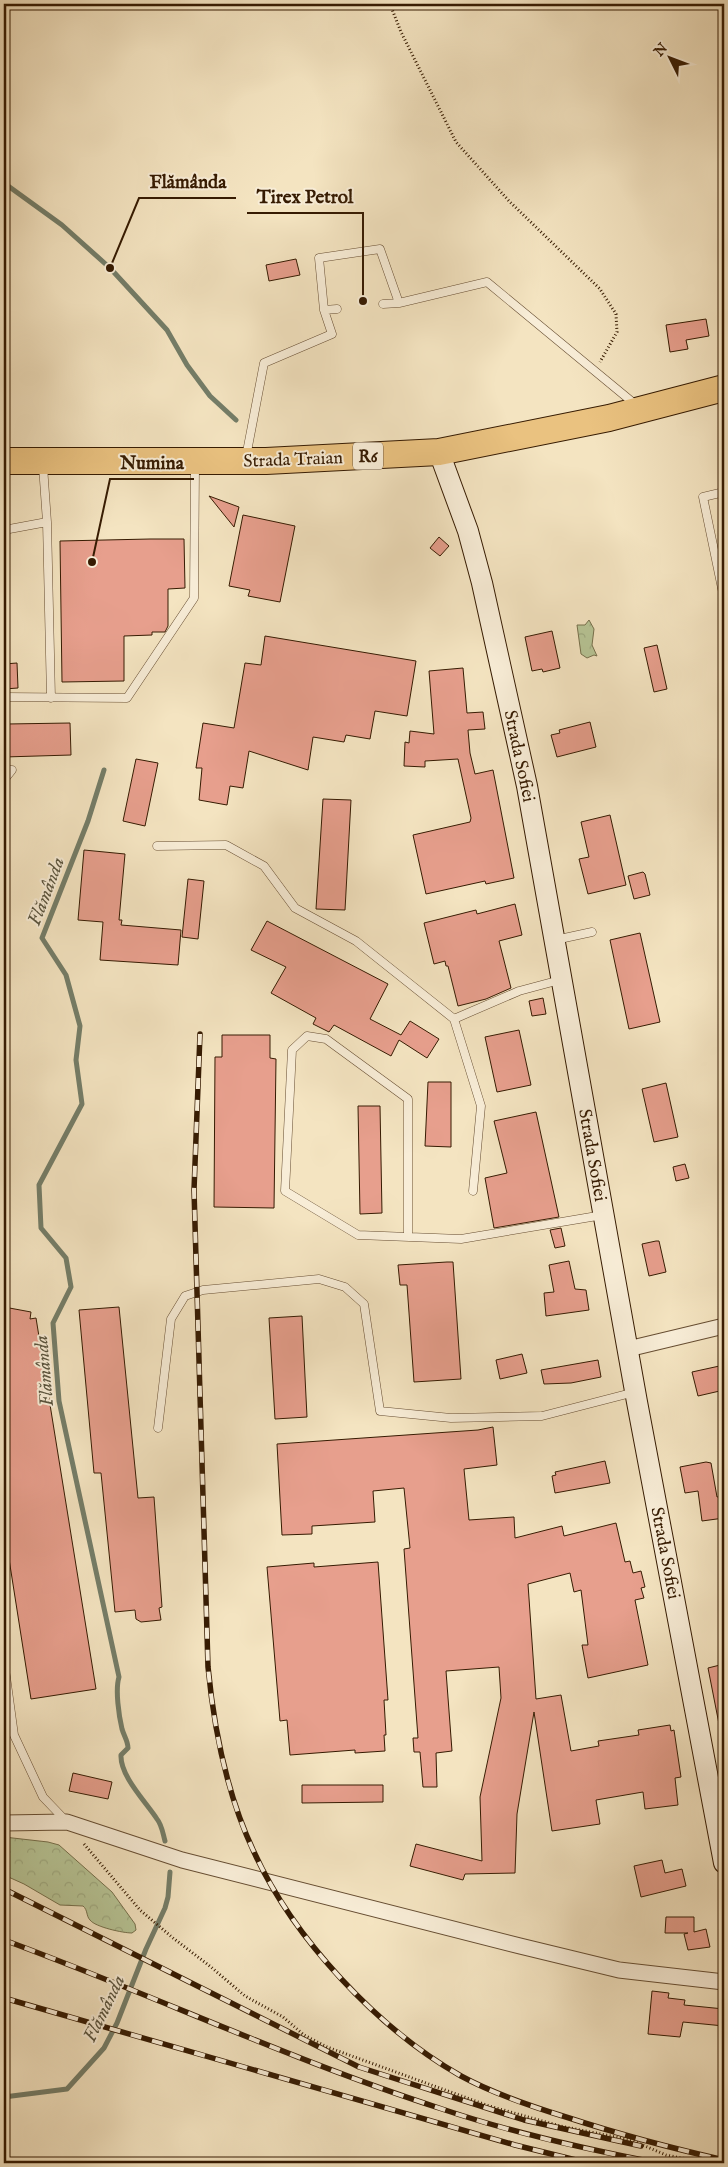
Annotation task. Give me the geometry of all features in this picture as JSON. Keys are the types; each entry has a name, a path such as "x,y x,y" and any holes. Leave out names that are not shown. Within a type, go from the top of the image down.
{"highway":[{"name":"Strada Trаian","path":"4,461 246,462 439,452 543,432 724,388"}],"street":[{"name":"Strada Sofiei","path":"439,452 468,531 482,584 527,786 635,1392 724,1863"},
{"path":"628,1349 724,1326"},
{"path":"4,1823 66,1822 182,1860 520,1946 620,1970 724,1982"}],"lane":[{"path":"246,462 264,363 332,334 324,310 319,258 380,249 399,302"},
{"path":"383,304 487,282 641,409"},
{"path":"324,310 337,309"},
{"path":"43,461 47,522 51,698"},
{"path":"4,697 127,698 194,598 195,461"},
{"path":"724,492 703,497 724,598"},
{"path":"4,530 47,522"},
{"path":"4,770 12,770 4,780"},
{"path":"157,846 226,845 264,866 295,908 356,941 454,1019 481,1106 473,1191"},
{"path":"555,940 592,932"},
{"path":"454,1019 519,992 562,979"},
{"path":"408,1237 408,1099 326,1039 307,1036 292,1050 285,1191 358,1235 408,1237 461,1239 604,1215"},
{"path":"158,1428 170,1320 185,1296 203,1290 319,1279 345,1287 364,1304 380,1411 451,1418 542,1416 635,1392"},
{"path":"4,1662 14,1735 43,1797 66,1822"}],"path":[{"path":"390,4 401,32 456,142 509,201 600,289 616,314 617,332 594,371"},
{"path":"66,1822 140,1910 173,1938 211,1966 245,1996 283,2017 304,2035 327,2047 489,2106 560,2126 631,2140 666,2155 706,2163"}],"green space":[{"path":"589,620 594,629 592,645 597,656 594,655 587,658 581,654 577,625 585,625"},
{"path":"4,1837 59,1845 112,1892 135,1924 136,1930 128,1933 97,1925 89,1918 83,1906 60,1905 24,1884 4,1875"}],"building":[{"path":"296,259 300,275 269,281 266,265"},
{"path":"706,319 709,336 686,340 688,349 670,352 666,325"},
{"path":"209,496 239,507 234,527"},
{"path":"243,515 295,526 280,602 248,596 250,590 229,586"},
{"path":"439,537 449,546 440,556 430,548"},
{"path":"184,539 185,588 168,589 168,626 165,632 152,632 152,635 124,636 124,681 62,682 60,541"},
{"path":"552,631 560,668 543,672 542,669 532,671 525,637"},
{"path":"265,636 416,661 407,716 375,711 370,739 346,735 344,742 313,737 308,770 249,751 243,788 230,786 227,805 199,800 202,768 196,768 203,723 234,728 245,663 261,665"},
{"path":"657,645 667,689 654,692 644,648"},
{"path":"17,663 18,688 4,689 4,664"},
{"path":"463,668 467,713 483,712 485,729 468,730 470,753 475,774 493,770 514,878 486,884 485,881 426,894 413,835 470,822 471,818 458,759 425,761 425,767 404,766 405,742 409,743 410,731 434,734 429,671"},
{"path":"590,722 596,747 557,757 551,735 560,733 559,730"},
{"path":"70,723 71,755 4,757 4,739 7,738 7,724"},
{"path":"136,759 158,763 145,826 123,821"},
{"path":"323,799 351,800 345,910 316,909"},
{"path":"610,815 626,885 588,894 579,859 589,857 581,822"},
{"path":"84,850 125,854 119,920 122,920 121,925 181,930 178,965 100,960 103,922 78,920"},
{"path":"643,872 650,895 634,899 628,876"},
{"path":"188,879 204,881 198,939 182,937"},
{"path":"515,904 522,935 499,941 511,988 486,999 458,1006 448,966 446,966 445,961 434,964 424,923 476,910 477,914"},
{"path":"267,921 388,984 370,1019 401,1035 410,1021 439,1039 427,1058 399,1040 391,1056 334,1025 329,1032 313,1024 316,1018 271,993 286,967 251,950"},
{"path":"640,933 660,1022 629,1029 610,940"},
{"path":"543,998 546,1014 532,1016 529,1001"},
{"path":"519,1030 531,1085 497,1092 485,1037"},
{"path":"222,1035 270,1035 270,1058 276,1059 274,1208 214,1207 215,1057 222,1057"},
{"path":"428,1082 451,1082 451,1147 425,1146"},
{"path":"666,1083 678,1137 654,1142 642,1089"},
{"path":"358,1106 380,1106 382,1213 360,1214"},
{"path":"536,1112 559,1217 494,1228 485,1178 507,1173 494,1121"},
{"path":"685,1164 689,1178 676,1181 673,1167"},
{"path":"561,1228 565,1246 555,1248 550,1230"},
{"path":"659,1241 666,1272 649,1276 642,1244"},
{"path":"569,1261 575,1289 586,1290 589,1310 546,1316 544,1293 554,1292 549,1265"},
{"path":"453,1262 461,1379 414,1382 407,1285 400,1285 398,1265"},
{"path":"4,1307 31,1312 30,1319 36,1318 96,1689 31,1699 4,1527"},
{"path":"119,1307 138,1498 154,1497 162,1607 159,1608 161,1620 141,1622 136,1619 135,1610 115,1612 101,1473 94,1473 79,1310"},
{"path":"302,1316 307,1417 275,1419 269,1318"},
{"path":"522,1354 527,1373 500,1379 496,1360"},
{"path":"598,1360 601,1377 571,1383 544,1384 541,1370"},
{"path":"724,1365 724,1390 698,1396 692,1372"},
{"path":"493,1427 497,1465 464,1469 469,1520 514,1517 515,1538 562,1526 564,1536 616,1523 625,1562 630,1561 633,1573 641,1571 645,1587 641,1588 644,1598 635,1600 648,1665 588,1678 582,1645 588,1645 581,1590 574,1592 570,1573 528,1584 536,1699 561,1695 571,1751 599,1746 598,1741 639,1735 638,1730 670,1725 671,1731 674,1730 681,1777 675,1778 678,1805 645,1809 643,1792 596,1800 600,1824 552,1831 534,1712 517,1814 515,1873 465,1874 463,1880 410,1866 416,1844 482,1861 480,1797 501,1698 499,1667 446,1671 452,1751 436,1753 437,1787 423,1787 420,1752 414,1752 413,1738 418,1738 404,1549 410,1548 404,1488 373,1491 375,1522 312,1526 312,1534 282,1535 277,1444 478,1430"},
{"path":"605,1461 610,1483 555,1493 552,1476 556,1475 555,1472"},
{"path":"706,1462 711,1463 717,1497 723,1496 724,1518 702,1521 698,1491 685,1493 680,1467"},
{"path":"378,1562 388,1700 384,1700 385,1751 355,1753 355,1750 290,1755 287,1720 280,1721 267,1567 314,1563 314,1567"},
{"path":"724,1664 724,1723 719,1724 708,1668"},
{"path":"73,1773 112,1782 108,1799 69,1791"},
{"path":"302,1785 383,1785 383,1802 302,1803"},
{"path":"662,1860 665,1873 682,1869 686,1886 641,1897 634,1866"},
{"path":"666,1917 694,1917 694,1932 706,1929 710,1947 688,1950 684,1934 688,1933 665,1933"},
{"path":"652,1991 669,1993 668,1998 685,2000 684,2005 724,2009 724,2026 683,2022 680,2037 648,2034"}],"waterway":[{"name":"Flămânda","path":"4,183 62,225 110,268 167,330 187,365 210,396 236,420"},
{"name":"Flămânda","path":"104,770 88,821 42,938 66,975 80,1026 76,1060 82,1104 39,1185 41,1228 66,1258 71,1287 53,1323 59,1401 119,1677 117,1696 122,1729 128,1748 121,1755 122,1763 134,1788 159,1821 165,1841"},
{"name":"Flămânda","path":"4,2097 67,2089 104,2048 117,2023 146,1949 165,1908 170,1872"}],"railway":[{"path":"200,1034 194,1190 208,1667 223,1762 236,1808 254,1852 291,1917 341,1979 399,2033 430,2056 461,2076 526,2104 625,2135 724,2160"},
{"path":"4,1889 359,2067 524,2120 641,2146"},
{"path":"4,1940 114,1982 277,2049 386,2090 469,2118 522,2133 658,2163"},
{"path":"4,1998 515,2145 588,2163"}],"place":[{"name":"Flămânda","path":"110,268"},
{"name":"Tirex Petrol","path":"363,301"},
{"name":"Numina","path":"92,562"}]}
